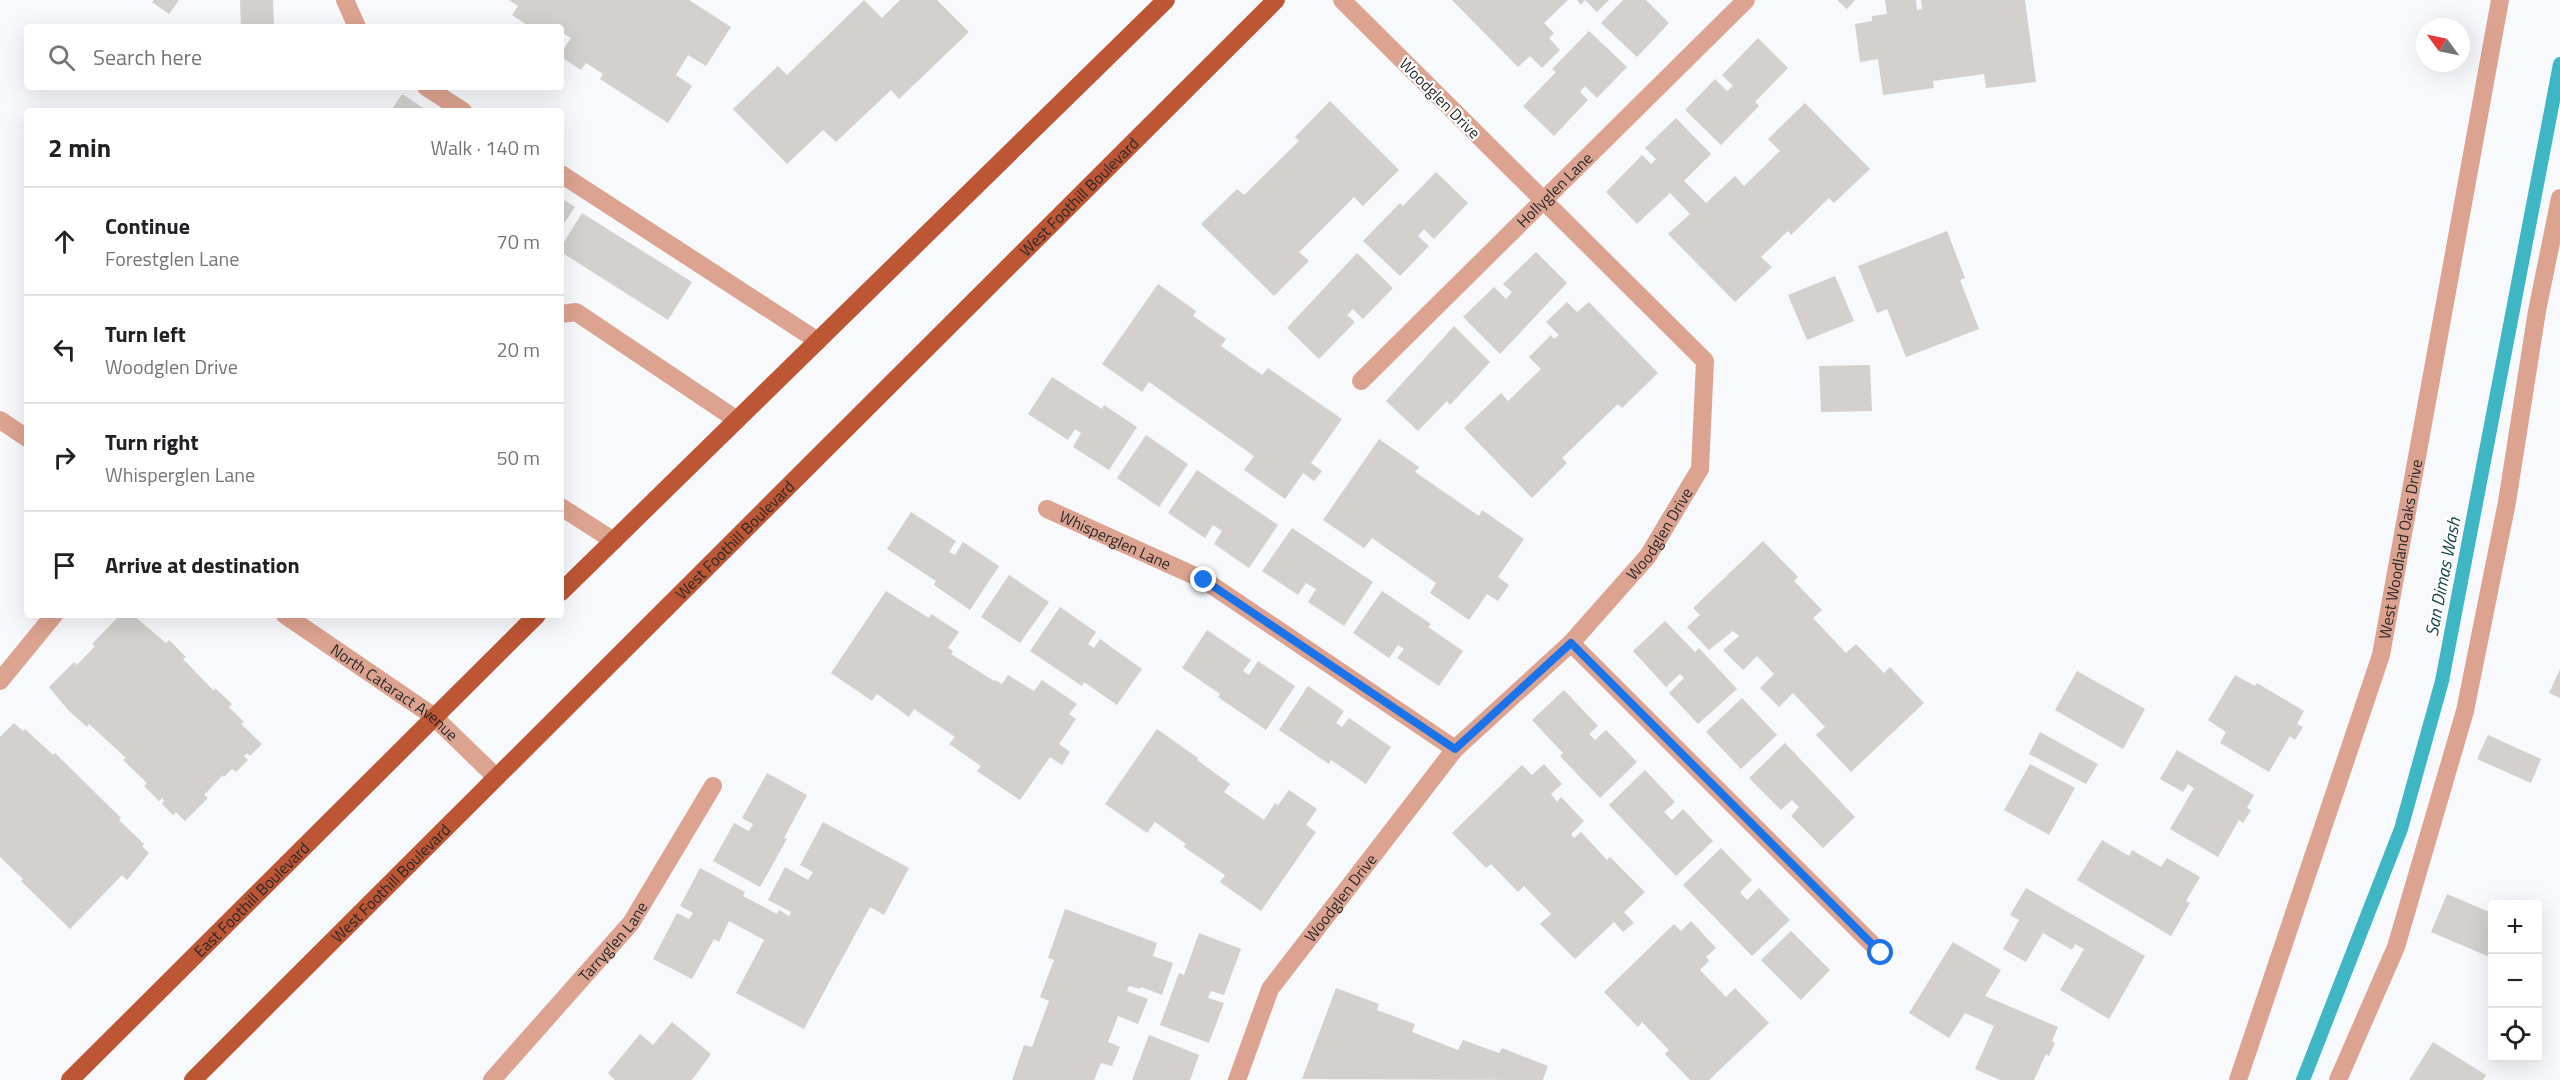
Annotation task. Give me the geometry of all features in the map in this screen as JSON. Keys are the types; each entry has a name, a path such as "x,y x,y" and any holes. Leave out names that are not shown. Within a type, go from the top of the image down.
{"main road":[{"path":"564,589 1166,0"},
{"name":"West Foothill Boulevard","path":"193,1080 1276,0"},
{"path":"433,716 534,618"},
{"name":"East Foothill Boulevard","path":"70,1080 433,716"}],"street":[{"path":"345,0 356,24"},
{"name":"Woodglen Drive","path":"1237,1080 1270,989 1455,749 1571,643 1648,556 1700,469 1705,362 1342,0"},
{"name":"Hollyglen Lane","path":"1361,381 1746,0"},
{"name":"West Woodland Oaks Drive","path":"2238,1080 2381,655 2500,0"},
{"path":"431,90 459,108"},
{"path":"564,176 818,341"},
{"path":"2338,1080 2396,947 2465,711 2507,502 2537,311 2560,198"},
{"path":"564,314 576,312 736,420"},
{"path":"0,420 24,436"},
{"path":"564,509 614,540"},
{"name":"Whisperglen Lane","path":"1047,509 1204,580 1455,749"},
{"path":"0,681 52,618"},
{"name":"North Cataract Avenue","path":"289,618 433,716 496,777"},
{"path":"1571,643 1881,953"},
{"name":"Tarryglen Lane","path":"492,1080 632,923 713,786"}],"building":[{"path":"154,0 179,0 169,14 152,2"},
{"path":"240,0 273,0 274,24 241,24"},
{"path":"509,0 689,0 731,27 706,66 688,55 676,75 692,86 668,123 600,79 603,74 586,63 581,70 564,59 564,48 571,38 564,34 564,24 526,24 512,15 518,6"},
{"path":"864,0 882,18 900,0 937,0 969,32 899,99 891,90 836,142 823,130 787,164 733,109 778,66 787,75"},
{"path":"1452,0 1568,0 1544,23 1554,33 1549,38 1560,50 1542,68 1530,56 1518,67"},
{"path":"1585,0 1609,0 1597,12"},
{"path":"1623,0 1646,0 1669,23 1637,57 1601,23"},
{"path":"1837,0 1855,0 1847,9"},
{"path":"1885,0 1916,0 1917,10 1922,9 1921,0 2025,0 2036,82 1986,88 1984,74 1933,81 1934,88 1883,95 1878,59 1860,62 1855,24 1872,21 1872,16 1887,14"},
{"path":"1589,31 1627,67 1597,98 1585,86 1580,92 1588,100 1554,136 1523,106 1556,72 1552,69"},
{"path":"1758,38 1788,68 1755,102 1759,106 1721,145 1685,110 1715,79 1727,91 1733,86 1722,75"},
{"path":"402,94 423,108 393,108"},
{"path":"1330,101 1399,170 1363,206 1354,197 1299,252 1309,261 1274,296 1201,224 1237,189 1244,195 1299,141 1295,137"},
{"path":"1805,103 1870,169 1834,203 1829,198 1791,235 1788,231 1761,257 1772,267 1735,302 1668,234 1690,214 1670,193 1637,224 1606,192 1642,155 1651,164 1656,159 1645,148 1676,118 1711,154 1684,181 1706,203 1735,176 1744,186 1780,151 1768,139"},
{"path":"1436,172 1468,203 1434,239 1424,229 1418,236 1429,246 1400,276 1363,241 1400,203 1403,206"},
{"path":"564,200 575,207 564,224"},
{"path":"582,213 692,282 668,320 564,254 564,242"},
{"path":"1947,231 1965,278 1960,280 1979,329 1906,357 1887,309 1877,313 1858,266"},
{"path":"1536,252 1567,283 1500,354 1463,317 1494,287 1506,299 1512,292 1503,284"},
{"path":"1357,253 1393,288 1363,319 1353,309 1347,315 1355,322 1319,359 1287,328"},
{"path":"1835,276 1854,321 1807,340 1788,295"},
{"path":"1158,284 1196,311 1193,316 1226,339 1221,346 1262,375 1268,368 1342,419 1311,463 1322,471 1314,481 1303,473 1285,499 1244,470 1254,456 1149,382 1142,392 1102,364"},
{"path":"1567,302 1577,312 1589,302 1658,373 1622,408 1618,404 1562,458 1567,463 1532,498 1464,428 1501,393 1508,401 1541,369 1529,357 1551,335 1554,339 1559,335 1546,322"},
{"path":"1454,326 1490,362 1450,405 1447,401 1418,431 1386,401"},
{"path":"1870,365 1872,411 1821,412 1819,366"},
{"path":"1052,377 1102,409 1104,405 1137,427 1109,470 1073,447 1081,433 1075,429 1068,440 1028,414"},
{"path":"1146,435 1188,464 1159,507 1117,478"},
{"path":"1379,439 1419,467 1415,472 1479,516 1482,510 1524,539 1498,577 1509,585 1498,601 1487,594 1469,620 1430,593 1436,583 1372,538 1364,548 1323,520"},
{"path":"1197,470 1278,525 1249,568 1214,544 1222,531 1213,525 1205,538 1168,513"},
{"path":"911,512 956,541 949,552 955,555 963,542 999,566 970,610 934,585 936,581 887,549"},
{"path":"1292,528 1373,582 1344,626 1308,602 1316,589 1306,583 1298,595 1262,571"},
{"path":"1763,541 1798,577 1794,581 1822,610 1813,618 1846,653 1856,644 1884,673 1890,667 1924,703 1851,772 1816,735 1825,727 1793,693 1779,707 1760,688 1774,674 1757,656 1743,670 1723,650 1739,636 1733,631 1709,650 1687,627 1700,615 1693,608"},
{"path":"1009,575 1049,602 1020,643 981,617"},
{"path":"886,591 929,618 931,614 959,632 948,648 953,651 951,654 994,681 1002,684 1008,675 1034,691 1042,680 1077,704 1069,714 1076,719 1059,744 1070,752 1062,765 1050,757 1020,800 977,771 981,766 949,744 955,737 914,709 909,717 877,694 872,701 831,673"},
{"path":"1382,591 1431,624 1428,627 1463,651 1439,686 1397,658 1404,649 1398,645 1389,658 1353,633"},
{"path":"1060,607 1096,632 1088,644 1094,648 1100,639 1142,669 1117,705 1084,682 1082,686 1030,651"},
{"path":"117,618 137,618 166,643 169,640 186,657 183,659 214,691 215,688 232,704 229,707 244,722 241,724 262,744 250,756 247,753 244,756 248,760 236,772 232,769 224,777 223,775 204,795 208,798 185,821 176,812 173,815 162,804 164,801 162,798 159,801 144,786 147,783 123,760 126,758 89,724 87,727 68,710 49,687 74,662 77,665 95,646 92,644"},
{"path":"1665,621 1695,652 1699,648 1737,689 1698,724 1669,693 1684,678 1680,674 1666,687 1633,651"},
{"path":"1207,630 1251,660 1243,671 1249,675 1258,661 1295,686 1266,730 1218,697 1220,694 1182,668"},
{"path":"2560,669 2560,698 2549,693"},
{"path":"2077,671 2145,709 2123,749 2055,710"},
{"path":"2235,675 2255,686 2257,683 2304,711 2297,724 2303,727 2295,740 2290,736 2269,772 2220,743 2226,732 2208,720"},
{"path":"1308,686 1344,711 1336,723 1342,727 1349,718 1391,747 1366,784 1331,760 1329,764 1279,730"},
{"path":"1564,690 1598,726 1589,734 1595,740 1606,730 1637,762 1600,798 1560,756 1563,753 1532,720"},
{"path":"1742,698 1777,735 1741,769 1706,732"},
{"path":"14,723 23,731 25,729 53,755 55,753 121,818 119,820 144,844 142,846 149,853 127,880 122,875 70,929 0,857 0,737"},
{"path":"1157,729 1230,784 1224,792 1264,820 1275,803 1278,805 1289,790 1317,809 1306,825 1316,832 1261,911 1220,882 1225,875 1184,847 1186,844 1155,822 1147,833 1105,804"},
{"path":"2040,732 2098,764 2086,784 2029,754"},
{"path":"2488,735 2541,759 2531,783 2477,759"},
{"path":"1785,743 1855,817 1823,848 1791,816 1799,807 1792,800 1781,810 1749,778"},
{"path":"2177,750 2254,795 2247,808 2251,810 2243,823 2239,820 2218,857 2170,829 2194,788 2188,784 2183,792 2160,779"},
{"path":"1544,764 1562,784 1551,794 1557,802 1561,797 1584,821 1571,834 1574,838 1581,832 1607,860 1610,857 1645,892 1624,912 1634,923 1623,932 1614,922 1575,959 1540,924 1551,914 1524,886 1518,892 1491,864 1486,868 1452,833 1522,765 1532,775"},
{"path":"2030,764 2075,788 2049,835 2004,810"},
{"path":"1645,770 1675,802 1664,812 1672,820 1683,809 1713,841 1676,876 1609,805"},
{"path":"767,773 807,795 784,838 787,839 760,887 713,861 734,823 749,831 753,824 742,818"},
{"path":"823,822 909,868 884,915 870,907 804,1029 736,993 764,940 729,921 719,942 714,939 692,979 653,959 677,913 689,919 693,913 680,906 700,868 745,892 743,896 777,914 779,910 789,916 791,912 768,900 785,867 808,880 813,872 800,865"},
{"path":"2102,840 2129,856 2132,850 2161,867 2167,858 2200,877 2186,901 2190,903 2171,936 2077,880"},
{"path":"1721,848 1752,880 1740,892 1747,900 1759,888 1790,920 1752,956 1683,885"},
{"path":"2026,888 2145,956 2109,1019 2060,990 2084,949 2075,944 2072,950 2043,933 2026,962 2003,949 2019,920 2010,915"},
{"path":"2447,894 2488,911 2488,956 2431,932"},
{"path":"1065,909 1157,943 1153,956 1173,963 1162,995 1141,987 1140,989 1129,986 1127,991 1148,999 1138,1024 1118,1016 1108,1042 1120,1047 1112,1066 1101,1063 1094,1080 1012,1080 1024,1045 1032,1047 1049,1001 1040,997 1054,960 1048,958"},
{"path":"1691,921 1716,948 1706,957 1709,961 1700,970 1726,997 1735,988 1769,1023 1709,1080 1690,1080 1665,1054 1669,1050 1642,1022 1638,1027 1604,992 1674,924 1681,931"},
{"path":"1791,931 1830,970 1801,1000 1761,960"},
{"path":"1199,933 1241,949 1224,995 1211,991 1208,998 1224,1003 1209,1043 1160,1025 1179,973 1184,975"},
{"path":"1953,942 2001,970 1985,996 2058,1027 2052,1041 2055,1043 2049,1056 2046,1054 2034,1080 2000,1080 1975,1069 1994,1026 1965,1013 1949,1038 1909,1013"},
{"path":"1336,988 1379,1004 1377,1010 1415,1024 1412,1032 1458,1050 1463,1040 1499,1053 1502,1048 1548,1066 1543,1080 1302,1079"},
{"path":"672,1022 711,1054 692,1080 615,1080 608,1073 640,1034 653,1045"},
{"path":"1149,1035 1199,1055 1190,1080 1132,1080"},
{"path":"2433,1042 2486,1075 2483,1080 2409,1080"}],"waterway":[{"name":"San Dimas Wash","path":"2303,1080 2401,829 2442,681 2560,64"}],"route":[{"path":"1204,580 1455,749 1571,643 1881,953"}]}
